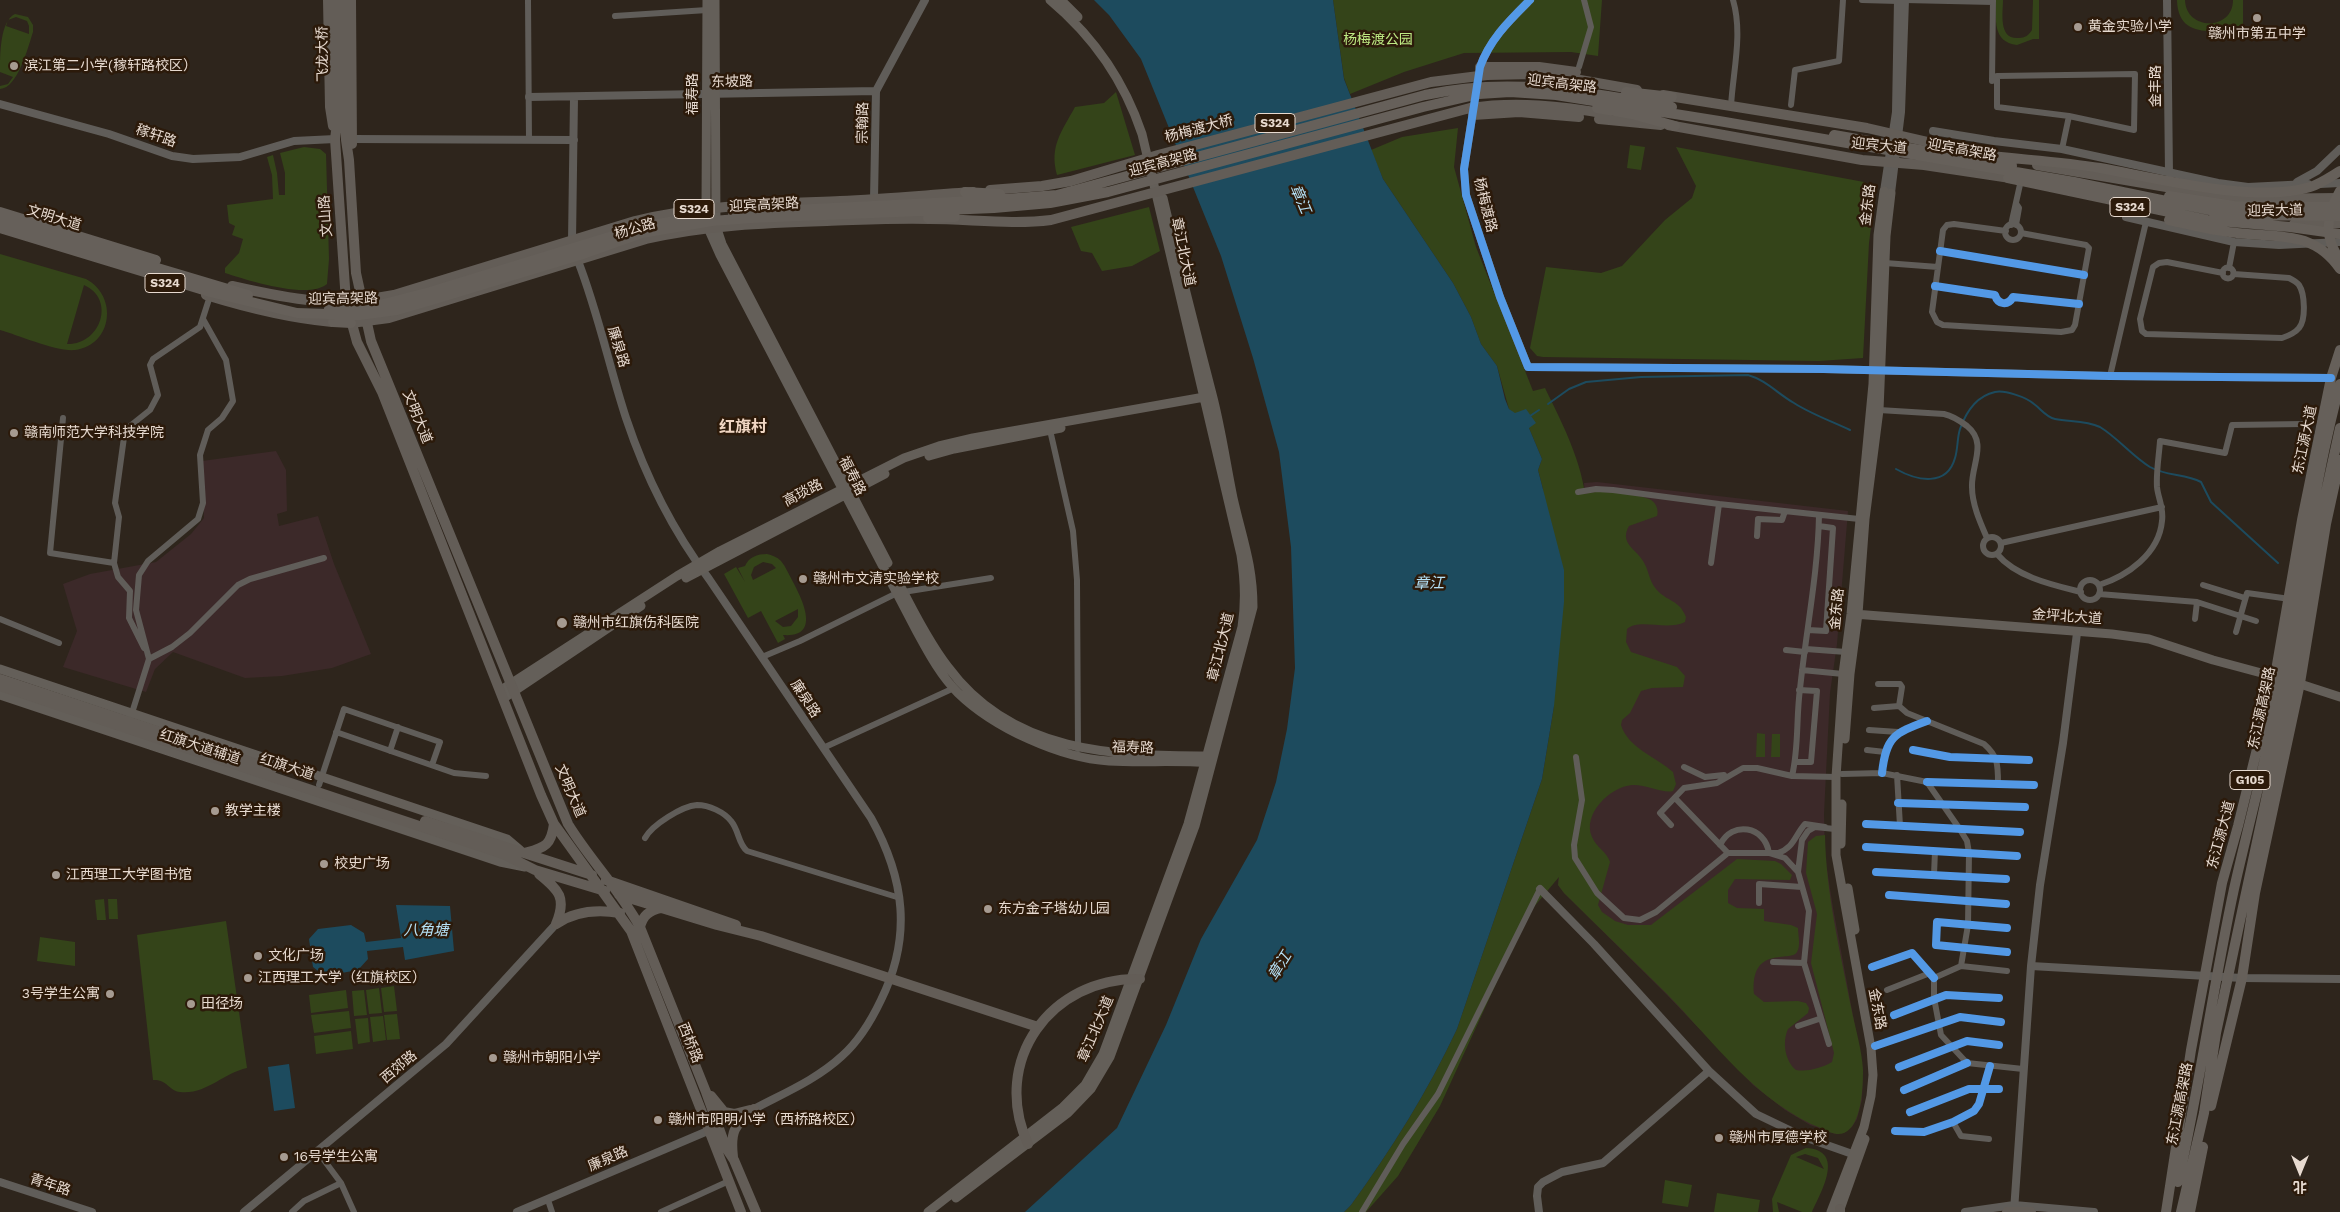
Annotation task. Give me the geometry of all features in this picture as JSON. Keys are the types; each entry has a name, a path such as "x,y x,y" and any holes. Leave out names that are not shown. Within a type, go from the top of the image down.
{"highway":[{"path":"1465,92 1496,81 1532,89 1560,100 1632,114 1675,126"},
{"path":"1465,92 1586,85 1672,97"},
{"name":"迎宾高架路","path":"1532,89 1895,138 2206,203 2276,208 2340,207"},
{"name":"迎宾高架路","path":"1107,187 1465,92"},
{"name":"迎宾高架路","path":"1607,99 1924,158 2074,182 2234,215 2340,216"},
{"path":"1895,138 2075,164 2133,176 2259,193 2294,191 2311,187 2340,171"},
{"path":"1924,158 1999,176 2207,220 2290,227 2340,234"},
{"path":"964,192 1001,194 1025,205 1065,206 1089,200 1107,187"},
{"path":"928,218 1025,205 1107,187"},
{"path":"2072,191 2154,216 2197,226 2235,233 2280,236 2303,240 2321,249 2333,259 2340,269"},
{"path":"2340,191 2332,205 2328,226 2333,250 2340,259"},
{"name":"迎宾高架路","path":"0,221 258,298 298,306 331,309 372,307 430,292 640,227 676,220 752,211 994,204 1025,205"},
{"name":"迎宾高架路","path":"0,228 210,292 297,313 350,315 397,310 580,255 642,233 676,227 752,218 994,204"},
{"path":"0,212 214,279 258,298"},
{"name":"S324","path":"332,322 351,323"},
{"name":"东江源大道","path":"2166,1212 2170,1199 2187,1078 2222,883 2275,676 2290,599 2302,520 2331,378 2340,350"},
{"path":"2331,419 2340,356"},
{"name":"东江源高架路","path":"2171,1212 2195,1109 2234,889 2253,814 2283,678 2309,522 2340,384"},
{"name":"东江源高架路","path":"2181,1212 2204,1113 2216,1033 2292,678 2318,524 2340,428"},
{"name":"G105","path":"2190,1212 2208,1118 2242,978 2255,893 2300,683 2326,524 2340,460"},
{"path":"2187,1078 2199,1034 2236,853 2253,814"},
{"path":"2222,1064 2226,1022 2257,864 2262,824"},
{"path":"2193,1198 2198,1212"},
{"path":"2160,1212 2170,1199"}],"main road":[{"path":"328,0 330,107 335,139"},
{"name":"飞龙大桥","path":"336,0 341,107"},
{"name":"飞龙大桥","path":"341,107 343,0"},
{"path":"349,160 353,140 351,0"},
{"name":"福寿路","path":"707,0 710,95 710,207 712,227 720,255 847,489 938,669 954,688 991,718 1019,734 1107,761 1209,759"},
{"name":"福寿路","path":"710,95 715,0"},
{"name":"章江北大道","path":"1050,0 1100,50 1123,89 1142,134 1158,188"},
{"name":"章江北大道","path":"928,1212 1068,1113 1091,1089 1110,1057 1209,759 1242,627 1246,585 1209,399 1186,331 1148,134 1128,87 1105,48 1061,0"},
{"path":"1480,67 1516,66 1563,70 1582,73 1599,82"},
{"name":"杨梅渡大桥","path":"1025,205 1071,181 1158,155 1413,86 1466,77 1532,89"},
{"name":"迎宾大道","path":"1532,89 1599,82 1672,97 1867,128 1895,138 2237,200 2340,198"},
{"name":"S324","path":"1025,205 1051,220 1458,111 1497,105 1532,89"},
{"name":"文山路","path":"341,107 335,139 346,302 351,323"},
{"name":"文山路","path":"341,107 349,160 356,273 361,300"},
{"name":"迎宾大道","path":"1472,115 1543,112 1675,126 1862,160 1892,162 2021,180 2139,210 2234,226 2340,223"},
{"path":"1025,205 1058,213 1158,188"},
{"name":"杨公路","path":"361,300 394,295 636,221 672,212 710,207 874,200 964,192"},
{"name":"金东路","path":"1838,1211 1864,1127 1871,1096 1873,1076 1871,1048 1836,855 1835,829 1843,674 1855,614 1859,519 1877,370 1888,192"},
{"name":"金东路","path":"1855,1155 1869,1128 1876,1097 1878,1075 1875,1046 1841,855 1839,775 1865,519 1879,410 1877,370 1878,235 1888,192"},
{"name":"杨公路","path":"351,323 407,313 646,239 712,227 928,218 1006,220 1025,205"},
{"name":"文明大道","path":"0,216 214,282 298,300 346,302 361,300 380,366 507,691 554,824 603,891"},
{"name":"S324","path":"0,232 254,310 296,319 332,322"},
{"name":"文明大道","path":"351,323 357,342 382,392 507,691 568,824 619,895"},
{"name":"高琰路","path":"847,489 938,452 1209,399"},
{"name":"高琰路","path":"507,691 700,566 904,458 954,442 1209,399"},
{"name":"福寿路","path":"900,592 948,667 978,699 1010,722 1078,752"},
{"name":"金坪北大道","path":"1855,614 2077,633 2112,634 2149,640 2340,696"},
{"path":"0,669 130,717"},
{"name":"红旗大道","path":"0,678 130,717 320,781 524,854 591,874 720,918 761,936"},
{"name":"红旗大道","path":"0,686 503,854 535,870 562,879 662,907 717,925 761,936"},
{"name":"红旗大道辅道","path":"0,695 500,862 535,870"},
{"path":"524,854 546,846 553,836 554,824"},
{"path":"535,870 558,890 562,908 556,924"},
{"name":"西桥路","path":"603,891 631,931 741,1212"},
{"name":"西桥路","path":"619,895 640,927 706,1092 726,1148 734,1160 756,1212"},
{"path":"640,927 641,920 648,912 662,907"},
{"path":"556,924 572,914 588,912 620,913"},
{"path":"761,936 1038,1027"},
{"path":"1026,1141 1017,1108 1017,1078 1025,1049 1038,1027 1052,1010 1076,993 1102,983 1135,979"},
{"path":"706,1092 724,1112 734,1114 754,1109"},
{"path":"734,1160 732,1137 734,1130 739,1122 754,1109"},
{"name":"章江北大道","path":"938,1212 1026,1141"},
{"path":"2012,1209 2031,1212"}],"street":[{"path":"528,0 529,140"},
{"name":"宗翰路","path":"874,200 876,91 925,0"},
{"name":"杨梅渡路","path":"1530,0 1487,49 1480,67 1464,169 1466,194 1500,296 1528,367 1877,370"},
{"path":"1579,66 1591,27 1584,0"},
{"path":"1731,106 1737,47 1737,13 1733,0"},
{"path":"1791,105 1795,70 1839,60 1842,0"},
{"path":"1862,0 1898,0"},
{"name":"金东路","path":"1888,192 1895,138 1898,0"},
{"path":"1905,0 1993,1 1992,82"},
{"name":"金东路","path":"1895,138 1902,112 1905,0"},
{"name":"金丰路","path":"2166,0 2169,173"},
{"path":"615,16 707,10"},
{"path":"2135,74 2134,130 2069,116 1997,107 1997,76 2135,74"},
{"name":"东坡路","path":"528,97 574,98 876,91"},
{"path":"572,241 574,98"},
{"name":"稼轩路","path":"0,104 109,134 172,156 193,159 240,157 294,142 335,139"},
{"path":"2062,149 2069,116"},
{"path":"1933,131 1994,142 2062,149 2169,173 2248,187 2340,183"},
{"path":"353,140 574,140"},
{"path":"2290,185 2306,179 2340,149"},
{"path":"2014,225 2013,207 2017,205 2021,180"},
{"path":"2126,217 2234,242 2278,245 2340,242"},
{"path":"2110,376 2146,222"},
{"path":"2014,225 2006,230 1961,224 1947,225 1943,230 1932,312 1938,322 1943,325 2067,332 2075,325 2089,248 2086,245 2021,233"},
{"path":"2014,225 2020,228 2021,233"},
{"path":"2006,230 2008,237 2012,240 2018,238 2021,233"},
{"path":"2223,273 2229,268 2234,242"},
{"path":"1940,251 2084,275"},
{"name":"廉泉路","path":"578,261 629,426 658,496 686,549 700,566 762,657 881,836 893,867 900,898 900,942 891,980 870,1023 842,1056 801,1086 754,1109"},
{"path":"2159,262 2223,273 2227,279 2232,278 2234,274 2290,278 2295,281 2300,286 2302,294 2303,322 2299,329 2282,338 2146,334 2142,331 2140,319 2153,267 2159,262"},
{"path":"1885,263 1938,267"},
{"path":"2229,268 2233,270 2234,274"},
{"path":"1935,286 1994,295 1997,301 2003,304 2010,302 2013,297 2079,304"},
{"path":"149,658 129,618 130,591 118,577 114,563 119,517 115,503 125,430 150,410 158,395 150,365 153,359 196,331 204,319 210,296"},
{"path":"130,717 149,658 136,610 139,575 148,561 198,519 203,502 200,455 208,430 222,418 233,401 226,360 204,319"},
{"path":"1877,370 2110,376 2331,378"},
{"path":"1879,410 1932,412 1954,416 1975,434 1978,448 1972,474 1972,490 1980,522 1987,538"},
{"path":"63,418 50,553 114,563"},
{"path":"2098,585 2111,581 2127,571 2150,552 2160,532 2162,507 2157,488 2160,441 2225,453 2232,425 2303,424"},
{"path":"1050,430 1073,531 1077,580 1078,752"},
{"path":"1578,492 1596,489 1613,490 1859,519"},
{"path":"1711,563 1719,504"},
{"path":"2001,543 2162,507"},
{"path":"1757,536 1758,519 1782,520 1784,511"},
{"path":"1792,776 1795,762 1799,690 1806,651 1819,515"},
{"path":"1808,630 1826,631 1833,528 1819,526"},
{"path":"1987,538 1996,538 2001,543 2001,549 1998,554"},
{"path":"1987,538 1982,546 1984,552 1989,555 1998,554"},
{"path":"1998,554 2004,562 2024,574 2081,592"},
{"path":"149,658 172,647 190,633 238,585 250,579 324,558"},
{"path":"762,657 800,641 900,592 992,578"},
{"path":"2087,581 2094,581 2098,585 2099,594 2095,599 2089,600 2084,597 2081,592 2082,585 2087,581"},
{"path":"2203,585 2245,598"},
{"path":"2236,632 2247,592 2290,599"},
{"path":"2099,594 2198,602 2256,621"},
{"path":"2195,619 2198,602"},
{"path":"0,619 59,643"},
{"path":"2012,1209 2031,966 2040,885 2063,744 2077,633"},
{"path":"1786,650 1846,652"},
{"path":"1802,670 1843,674"},
{"path":"1878,684 1900,684 1902,687 1899,706"},
{"path":"823,748 954,688"},
{"path":"1795,762 1811,762 1817,691 1799,690"},
{"path":"1874,708 1899,706 1907,713 1984,744 1993,752 1998,760 1998,783"},
{"path":"320,781 344,709 440,742 432,765"},
{"path":"1869,730 1898,732 1927,721"},
{"path":"390,751 398,727"},
{"path":"336,732 454,773 486,776"},
{"path":"1882,773 1885,752 1898,732"},
{"path":"1867,750 1885,752"},
{"path":"1913,750 1950,757 2029,760"},
{"path":"1576,757 1582,800 1574,845 1575,858 1596,893 1624,918 1640,920 1656,912 1728,853 1769,853 1785,850 1792,844 1805,824 1835,829"},
{"path":"1684,767 1705,777 1718,778 1735,772"},
{"path":"1671,825 1660,813 1684,788 1717,783 1743,768 1756,768 1792,776 1882,773 1927,782 2034,785"},
{"path":"1897,775 1900,826"},
{"path":"1927,782 1967,841 1970,854 1970,901 1961,966"},
{"path":"1675,798 1728,853"},
{"path":"1898,804 2025,808"},
{"path":"645,838 651,828 662,821 692,806 698,805 727,816 738,830 742,848 754,854 900,898"},
{"path":"1866,824 2020,832"},
{"path":"1825,827 1815,827 1808,831 1802,840 1798,872 1809,911 1804,963 1819,1019 1829,1044"},
{"path":"1720,845 1732,832 1749,829 1762,836 1767,844 1769,853"},
{"path":"1866,847 2017,856"},
{"path":"1934,875 1935,851"},
{"path":"1769,853 1785,858 1798,872"},
{"path":"1876,872 2006,880"},
{"path":"1759,903 1760,884 1802,887"},
{"path":"1362,1212 1413,1129 1438,1094 1540,889 1594,944 1709,1071 1756,1114 1804,1137 1855,1155"},
{"path":"1889,895 2006,904"},
{"path":"2007,928 1938,922 1936,945 2007,952"},
{"name":"西郊路","path":"244,1212 446,1044 556,924"},
{"path":"1872,967 1912,954 1932,975 1941,1035 1968,1063"},
{"path":"1773,962 1804,963"},
{"path":"1888,990 1961,966 2007,971"},
{"path":"2031,966 2242,978 2340,979"},
{"path":"1894,1015 1934,998 1946,995 1999,998"},
{"path":"1875,1046 1960,1017 2001,1022"},
{"path":"1798,1026 1819,1019"},
{"path":"1899,1067 1967,1041 1999,1045"},
{"path":"1904,1090 1968,1063 2024,1069"},
{"path":"1895,1131 1924,1132 1953,1122 1978,1109 1990,1066"},
{"path":"1539,1212 1538,1187 1543,1182 1562,1172 1603,1163 1709,1071"},
{"path":"1910,1112 1969,1089 1983,1087 1999,1089"},
{"path":"1953,1122 1961,1136 1988,1139"},
{"name":"廉泉路","path":"517,1212 710,1130"},
{"path":"318,1152 341,1183 354,1212"},
{"path":"661,1212 728,1180"},
{"name":"青年路","path":"0,1182 92,1212"},
{"path":"292,1212 304,1201 341,1183"},
{"path":"548,1200 552,1212"},
{"path":"1965,1212 2012,1209 2094,1212"}],"shaded area":[{"path":"276,451 286,470 287,511 277,514 279,526 318,516 334,564 371,654 332,668 282,676 245,678 173,652 155,669 146,692 63,667 77,631 63,584 90,574 156,562 191,534 204,518 202,461"},
{"path":"1597,482 1848,511 1837,644 1830,693 1824,814 1825,856 1863,1069 1862,1100 1857,1119 1852,1127 1844,1133 1835,1134 1810,1125 1785,1110 1753,1085 1558,885 1586,506 1584,483"}],"green space":[{"name":"杨梅渡公园","path":"1333,0 1602,0 1598,56 1571,52 1464,53 1404,72 1350,94 1344,78"},
{"path":"1996,0 2003,0 2003,25 2008,35 2019,38 2027,36 2032,30 2033,0 2039,0 2039,39 2033,39 2017,45 2003,39 1997,28"},
{"path":"2177,0 2185,0 2187,10 2193,17 2201,22 2209,23 2218,22 2226,17 2231,10 2233,0 2243,0 2243,29 2211,31 2191,27 2184,22 2179,13"},
{"path":"15,14 28,17 33,25 33,32 17,74 12,82 0,89 0,86 8,84 13,77 0,72 2,39 6,23 6,26 29,34 27,21 16,17 9,20"},
{"path":"1116,92 1135,155 1057,175 1055,156 1058,139 1075,107 1104,103"},
{"path":"1458,128 1454,167 1476,247 1533,391 1545,388 1579,466 1585,494 1607,492 1627,494 1644,497 1655,504 1657,516 1629,526 1626,532 1627,541 1643,561 1656,589 1680,607 1686,617 1685,622 1678,624 1646,624 1632,626 1627,629 1626,642 1631,652 1677,667 1685,676 1683,687 1652,688 1641,691 1630,713 1622,720 1621,725 1636,746 1673,772 1676,784 1673,791 1669,792 1637,785 1624,787 1607,796 1594,811 1590,828 1592,837 1610,862 1598,905 1602,912 1615,921 1628,925 1651,925 1737,859 1775,861 1781,864 1792,875 1790,880 1735,879 1728,890 1728,903 1737,908 1764,909 1764,921 1791,925 1798,928 1799,943 1797,952 1793,955 1772,958 1764,962 1758,968 1754,978 1754,994 1764,1002 1798,1001 1806,1003 1809,1008 1808,1013 1788,1029 1786,1034 1787,1056 1789,1062 1796,1070 1819,1068 1832,1062 1834,1053 1811,963 1817,914 1806,873 1808,842 1816,836 1825,835 1834,922 1861,1055 1863,1070 1862,1095 1855,1122 1850,1129 1841,1134 1825,1130 1800,1118 1778,1104 1738,1070 1667,994 1564,893 1558,885 1559,877 1528,914 1440,1106 1398,1176 1366,1212 1344,1212 1366,1184 1408,1120 1434,1075 1457,1029 1542,779 1554,706 1543,489 1538,470 1542,459 1529,428 1509,409 1497,366 1481,344 1471,317 1453,283 1383,179 1371,150 1402,137"},
{"path":"1630,145 1645,147 1641,170 1627,168"},
{"path":"304,147 320,149 326,154 329,259 327,284 306,290 292,289 262,284 225,273 225,268 239,253 243,239 232,235 235,226 229,223 227,205 273,199 272,175 267,157 273,155 279,195 285,195 285,173 280,153"},
{"path":"1676,147 1864,182 1871,186 1874,203 1869,243 1863,358 1819,361 1537,356 1530,348 1546,267 1601,273 1622,266 1665,220 1692,198 1696,186"},
{"path":"1149,207 1160,251 1132,266 1102,271 1092,253 1081,251 1071,227"},
{"path":"0,254 86,279 96,287 103,297 107,308 104,330 88,346 75,350 48,346 0,330","holes":["84,285 94,292 100,300 102,310 96,329 79,342 67,344"]},
{"path":"767,554 774,556 783,563 801,598 806,616 806,624 802,630 795,634 783,635 785,639 778,643 761,611 748,618 724,574 736,567 745,582 738,568 745,566 749,560 757,555","holes":["763,562 772,564 776,568 753,580 751,575 754,567","798,609 798,617 791,626 783,627 775,621"]},
{"path":"1757,733 1765,734 1765,757 1756,757"},
{"path":"1772,734 1780,734 1780,757 1771,757"},
{"path":"104,899 106,920 97,920 95,900"},
{"path":"108,899 117,899 118,919 109,919"},
{"name":"田径场","path":"226,921 247,1068 198,1090 189,1092 176,1091 162,1081 153,1080 137,935"},
{"path":"40,937 75,942 75,966 37,961"},
{"path":"394,986 397,1011 384,1012 381,988"},
{"path":"379,988 382,1013 369,1014 366,990"},
{"path":"346,990 348,1008 311,1013 309,995"},
{"path":"364,990 367,1015 354,1016 352,991"},
{"path":"349,1011 351,1028 314,1033 311,1015"},
{"path":"397,1014 400,1039 387,1040 384,1015"},
{"path":"383,1016 386,1040 373,1042 370,1017"},
{"path":"368,1018 370,1042 358,1044 355,1019"},
{"path":"351,1031 353,1049 316,1054 314,1036"},
{"path":"1806,1148 1818,1151 1825,1156 1828,1164 1825,1183 1812,1212 1802,1212 1777,1202 1779,1212 1773,1212 1772,1199 1791,1155","holes":["1805,1154 1818,1158 1824,1169 1796,1157"]},
{"path":"1665,1180 1692,1185 1688,1207 1662,1203"},
{"path":"1717,1193 1760,1200 1758,1212 1714,1212"}],"water":[{"name":"章江","path":"1094,0 1333,0 1344,79 1383,179 1453,283 1471,317 1481,344 1497,366 1509,409 1515,413 1526,409 1536,423 1529,428 1542,459 1538,470 1564,570 1564,602 1554,706 1542,779 1457,1029 1434,1075 1408,1120 1366,1184 1344,1212 1025,1212 1117,1128 1166,1025 1201,939 1257,840 1276,782 1287,729 1295,668 1291,547 1279,452 1253,358 1221,256 1141,59 1109,15"},
{"name":"八角塘","path":"396,905 450,906 454,951 405,960 403,947 367,951 368,959 358,970 325,976 313,967 309,939 318,929 351,925 364,933 366,942 401,938"},
{"path":"289,1064 295,1108 274,1111 268,1067"}],"waterway":[{"path":"1548,404 1569,389 1586,382 1641,377 1748,375 1761,380 1807,411 1850,430"},
{"path":"1896,469 1913,476 1930,479 1945,474 1955,458 1962,423 1973,406 1989,394 1995,392 2010,393 2030,401 2052,418 2089,423 2100,427 2143,463 2156,470 2201,482 2211,502 2278,563"},
{"path":"1530,416 1539,410"}],"cycle path":[{"path":"1530,0 1495,39 1480,67 1464,169 1466,195 1500,297 1528,367 1823,369 2110,376 2331,378"},
{"path":"1940,251 2084,275"},
{"path":"1935,286 1995,295 1998,301 2003,303 2009,302 2013,297 2079,304"},
{"path":"1882,773 1886,751 1894,738 1899,733 1927,721"},
{"path":"1913,750 1950,757 2029,760"},
{"path":"1927,782 2034,785"},
{"path":"1898,803 2025,807"},
{"path":"1866,824 2020,832"},
{"path":"1866,847 2017,856"},
{"path":"1876,872 2006,879"},
{"path":"1889,895 2006,904"},
{"path":"2007,928 1937,922 1936,945 2007,952"},
{"path":"1872,967 1912,953 1934,978"},
{"path":"1894,1015 1946,995 1999,998"},
{"path":"1875,1046 1960,1017 2001,1022"},
{"path":"1899,1067 1967,1041 1999,1045"},
{"path":"1904,1090 1967,1063"},
{"path":"1895,1131 1924,1132 1953,1122 1974,1111 1979,1104 1990,1066"},
{"path":"1910,1112 1969,1089 1999,1089"}],"place":[{"name":"赣州市第五中学","path":"2257,18"},
{"name":"黄金实验小学","path":"2078,27"},
{"name":"滨江第二小学(稼轩路校区）","path":"14,66"},
{"name":"赣南师范大学科技学院","path":"14,433"},
{"name":"赣州市文清实验学校","path":"803,579"},
{"name":"赣州市红旗伤科医院","path":"562,623"},
{"name":"教学主楼","path":"215,811"},
{"name":"校史广场","path":"324,864"},
{"name":"江西理工大学图书馆","path":"56,875"},
{"name":"东方金子塔幼儿园","path":"988,909"},
{"name":"文化广场","path":"258,956"},
{"name":"江西理工大学（红旗校区）","path":"248,978"},
{"name":"3号学生公寓","path":"110,994"},
{"name":"田径场","path":"191,1004"},
{"name":"赣州市朝阳小学","path":"493,1058"},
{"name":"赣州市阳明小学（西桥路校区）","path":"658,1120"},
{"name":"赣州市厚德学校","path":"1719,1138"},
{"name":"16号学生公寓","path":"284,1157"}],"district":[{"name":"红旗村","path":"743,427"}]}
